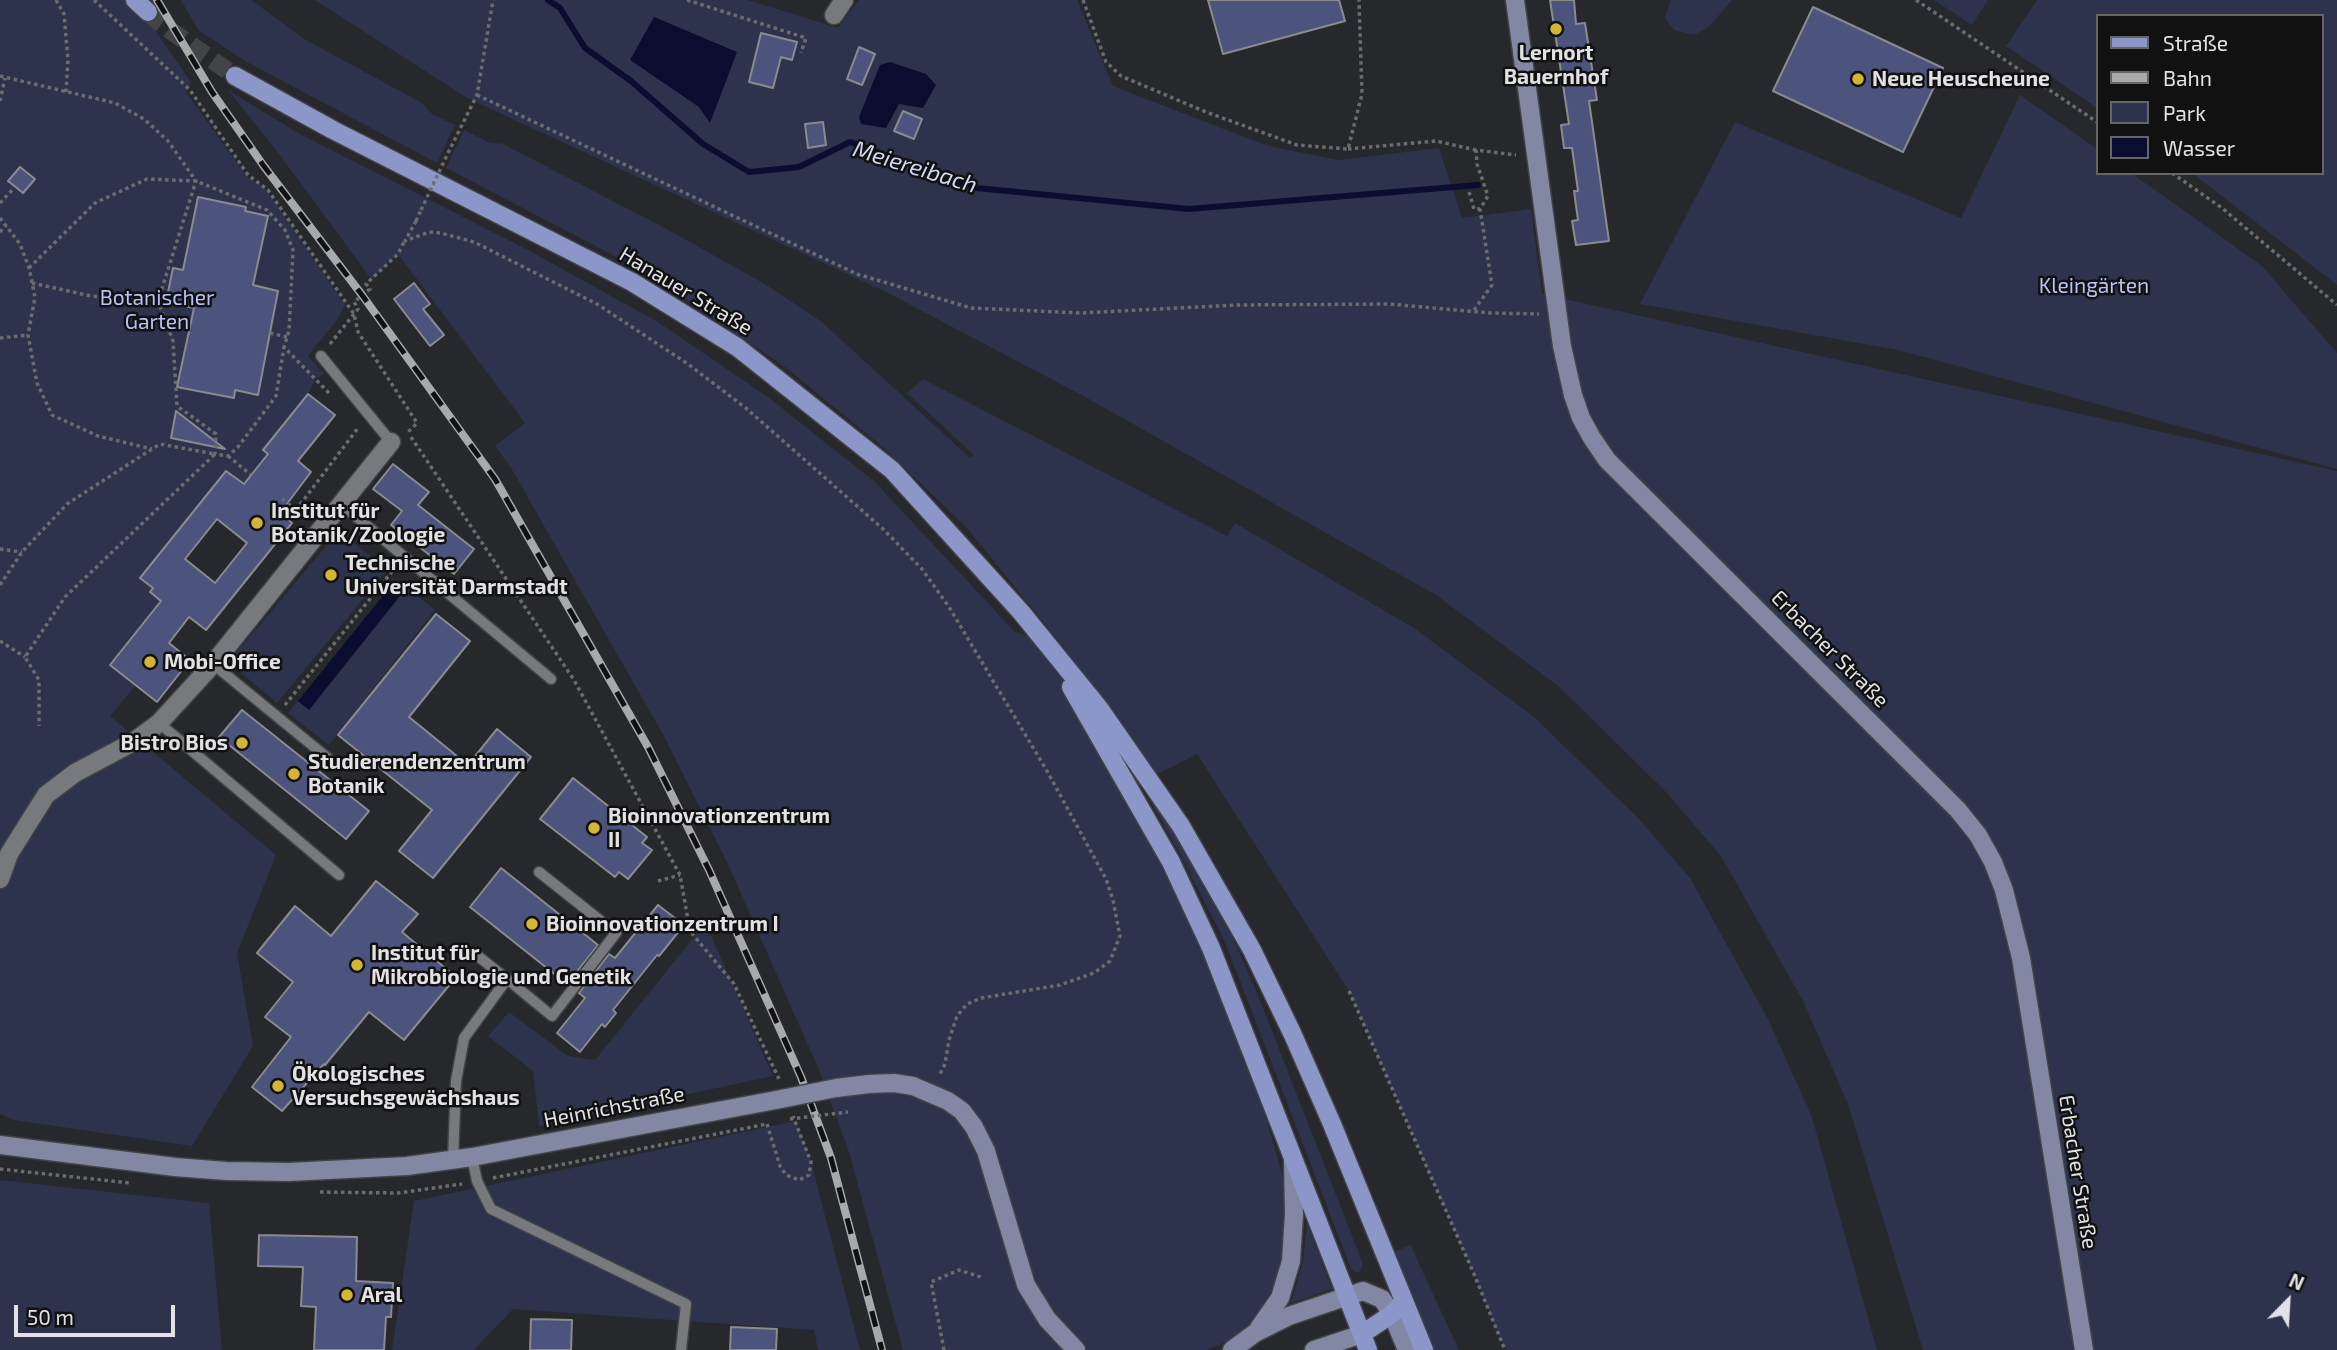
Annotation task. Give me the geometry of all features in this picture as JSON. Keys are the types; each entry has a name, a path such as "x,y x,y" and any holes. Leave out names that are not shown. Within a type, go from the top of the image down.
{"main road":[{"name":"Erbacher Straße","path":"1514,0 1556,314 1573,395 1581,418 1607,460 1941,792 1978,835 1993,862 2004,890 2021,958 2084,1350"},
{"name":"Hanauer Straße","path":"235,76 333,130 632,282 737,347 892,470 1044,640"},
{"path":"1044,640 1171,862 1215,959 1365,1342"},
{"path":"1044,640 1099,708 1144,771 1181,827 1252,950 1332,1124 1397,1308 1407,1350"},
{"name":"Heinrichstraße","path":"0,1145 226,1171 289,1172 407,1166 472,1157 779,1093 894,1083 931,1092 948,1101 962,1111 974,1127 986,1151 1026,1284 1047,1319 1076,1350"},
{"path":"1255,1333 1280,1298 1291,1261 1294,1172 1289,1145"},
{"path":"1232,1350 1255,1333 1289,1316 1363,1291 1397,1308 1424,1350"},
{"path":"1314,1350 1365,1342 1397,1308"}],"street":[{"path":"0,879 9,855 46,795 75,773 135,741 159,723 213,664 391,442"}],"lane":[{"path":"321,356 391,442"},
{"path":"341,504 551,679"},
{"path":"213,664 335,764"},
{"path":"159,723 339,875"},
{"path":"474,953 552,1016 617,933 539,872"},
{"path":"453,1160 456,1081 464,1038 507,979"},
{"path":"472,1157 477,1181 491,1209 686,1304 681,1350"}],"path":[{"path":"56,0 64,14 68,60 66,92"},
{"path":"94,0 190,90 248,175 268,190 354,314 358,332 417,423 408,433 574,680 680,875 690,931 734,984 779,1093"},
{"path":"321,356 358,309 354,302 370,289 366,284 398,254 477,95 493,0"},
{"path":"687,0 806,38 801,53"},
{"path":"1083,0 1107,62 1121,76 1206,112 1297,145 1348,149 1436,141 1476,150 1535,157"},
{"path":"1348,149 1362,94 1359,0"},
{"path":"1916,0 2096,120"},
{"path":"0,101 3,77 114,103 144,119 168,141 196,181"},
{"path":"477,95 857,274 971,308 1081,313 1237,304 1389,304 1556,314"},
{"path":"1474,310 1492,285 1480,209 1488,195 1477,164 1476,150"},
{"path":"2175,175 2222,208 2337,305"},
{"path":"29,268 95,203 147,178 196,181 267,210 285,230 293,250 289,331 276,396 238,447 228,456"},
{"path":"25,657 65,597 215,454 216,434 177,406 173,341 158,301 196,181"},
{"path":"0,203 14,188"},
{"path":"1469,192 1475,209 1480,209"},
{"path":"0,218 20,244 29,268 35,297 29,335 37,383 52,415 98,436 152,449"},
{"path":"0,232 6,225"},
{"path":"405,242 429,232 453,235 474,242 597,304 643,333 747,409 844,493 903,548 949,607 1040,760 1105,879 1113,900 1120,936 1110,961 1094,973 1060,985 981,998 967,1004 957,1016 945,1064 931,1092"},
{"path":"32,283 91,296 158,301"},
{"path":"270,333 287,337"},
{"path":"0,338 29,335"},
{"path":"284,347 333,398"},
{"path":"296,510 358,428 371,415"},
{"path":"0,585 22,552 67,504 160,444 228,456 251,475"},
{"path":"282,499 321,530"},
{"path":"0,549 22,552"},
{"path":"277,715 404,556"},
{"path":"0,640 25,657 39,680 39,726"},
{"path":"658,881 680,875"},
{"path":"1349,991 1505,1350"},
{"path":"767,1124 780,1166 786,1175 799,1180 809,1175 811,1162 792,1112"},
{"path":"781,1120 848,1112"},
{"path":"944,1350 932,1282 959,1270 984,1278"}],"green space":[{"name":"Botanischer Garten","path":"0,0 134,0 191,82 186,92 247,177 265,188 345,305 338,319 308,356 324,374 316,379 308,394 263,449 268,454 244,484 226,471 141,578 153,588 150,592 161,601 110,665 136,685 110,716 276,855 237,953 253,1046 192,1146 14,1120 0,1114"},
{"path":"181,0 251,0 306,40 422,103 432,114 455,125 437,163 245,61 198,30"},
{"path":"315,0 748,0 838,28 859,0 1077,0 1113,86 1268,146 1338,160 1439,148 1462,218 1531,209 1542,294 2337,471 2337,1350 1923,1350 1848,1104 1803,1001 1721,856 1666,792 1558,686 1436,595 1087,398 886,292 467,98"},
{"path":"1671,0 1732,0 1709,27 1694,35 1674,30 1665,18"},
{"path":"1934,0 1988,0 1972,25"},
{"path":"2037,0 2337,0 2337,285 2195,175 2323,175 2323,14 2096,14 2096,107 2006,46"},
{"path":"228,90 298,133 530,251 658,322 768,397 875,482 1015,632 1044,640 1124,779 1234,1005 1285,1184 1281,1259 1271,1294 1247,1327 1228,1341 1207,1350 903,1350 849,1152 819,1070 727,862 665,738 511,468 495,446 525,423 398,254 372,280"},
{"name":"Kleingärten","path":"2020,95 2096,148 2096,175 2134,175 2262,266 2337,353 2337,469 1898,350 1640,304 1735,122 1961,218"},
{"path":"464,130 488,142 503,144 663,227 765,284 822,322 970,458 974,455 907,393 923,379 1227,536 1235,523 1414,628 1533,716 1638,818 1690,878 1768,1019 1812,1117 1877,1350 1505,1350 1349,991 1197,754 1156,775 1049,629 966,527 885,449 785,367 685,299 626,262 446,168"},
{"path":"339,531 387,570 277,703 228,662"},
{"path":"397,579 435,610 329,745 288,713 298,701 308,709 404,590 394,582"},
{"path":"1133,770 1170,823 1233,938 1258,995 1363,1264 1360,1272 1351,1269 1225,942"},
{"path":"708,929 773,1076 539,1126 533,1071 488,1036 509,1012 568,1056 595,1060 698,932"},
{"path":"796,1121 811,1162 860,1350 818,1350 814,1330 513,1309 474,1350 392,1350 414,1201"},
{"path":"0,1180 209,1203 222,1350 0,1350"},
{"path":"1307,1223 1332,1289 1291,1303 1303,1262"},
{"path":"1411,1245 1459,1350 1434,1350 1393,1252"}],"water":[{"path":"654,17 737,52 710,123 699,107 630,60"},
{"path":"890,62 926,74 936,85 923,108 899,104 886,128 861,124 859,117 880,65"},
{"path":"394,582 404,591 309,710 298,701"}],"building":[{"path":"1208,0 1339,0 1345,21 1223,54"},
{"path":"1550,0 1574,0 1576,24 1585,23 1597,100 1589,101 1609,241 1576,245 1572,221 1578,220 1574,191 1578,191 1572,148 1564,148 1561,125 1569,124"},
{"name":"Neue Heuscheune","path":"1813,7 1943,68 1903,152 1773,91"},
{"path":"761,33 797,42 792,60 781,57 773,88 749,82"},
{"path":"859,47 875,54 862,85 847,79"},
{"path":"903,111 922,119 914,139 894,131"},
{"path":"823,122 826,145 808,148 805,124"},
{"path":"20,167 35,179 23,193 8,181"},
{"path":"198,197 246,207 245,211 268,216 253,285 278,291 258,395 235,390 234,398 177,387 194,308 166,302 173,268 183,270"},
{"path":"414,283 430,304 423,309 444,335 430,346 394,299"},
{"path":"308,394 335,415 298,461 311,472 280,513 292,523 206,630 189,617 169,643 190,660 157,702 110,665 161,601 150,592 153,588 140,578 226,471 244,484 268,454 263,450","holes":["217,519 247,543 215,583 185,559"]},
{"path":"176,411 225,449 171,438"},
{"path":"393,464 429,492 418,505 474,549 454,574 391,525 402,511 373,489"},
{"path":"436,614 470,641 409,717 468,765 497,729 531,757 433,878 399,851 432,810 338,735"},
{"name":"Studierendenzentrum Botanik","path":"242,710 369,811 346,839 219,737"},
{"name":"Bioinnovationzentrum II","path":"573,778 647,837 642,843 652,850 628,879 619,872 615,877 540,819"},
{"name":"Bioinnovationzentrum I","path":"501,868 598,945 567,984 470,907"},
{"name":"Institut für Mikrobiologie und Genetik","path":"376,881 418,914 402,932 456,977 404,1040 369,1012 282,1111 252,1087 291,1037 265,1017 293,982 257,953 295,906 331,936"},
{"path":"658,905 684,925 613,1010 616,1013 605,1027 602,1024 580,1052 557,1033 585,998 579,993 609,954 615,958"},
{"path":"259,1235 357,1237 356,1281 393,1283 391,1317 386,1317 384,1350 314,1350 316,1307 301,1306 303,1267 258,1266"},
{"path":"531,1319 572,1320 571,1350 530,1350"},
{"path":"731,1327 777,1329 776,1350 730,1350"}],"waterway":[{"name":"Meiereibach","path":"548,0 560,8 585,48 631,81 703,144 749,172 799,167 850,142 977,188 1189,209 1478,185"}],"tunnel":[{"path":"148,12 235,76"}],"railway":[{"path":"157,0 212,92 263,165 362,295 495,479 648,747 709,870 801,1077 831,1158 882,1350"}],"place":[{"name":"Lernort Bauernhof","path":"1556,29"},
{"name":"Neue Heuscheune","path":"1858,79"},
{"name":"Institut für Botanik/Zoologie","path":"257,523"},
{"name":"Technische Universität Darmstadt","path":"331,575"},
{"name":"Mobi-Office","path":"150,662"},
{"name":"Bistro Bios","path":"242,743"},
{"name":"Studierendenzentrum Botanik","path":"294,774"},
{"name":"Bioinnovationzentrum II","path":"594,828"},
{"name":"Bioinnovationzentrum I","path":"532,924"},
{"name":"Institut für Mikrobiologie und Genetik","path":"357,965"},
{"name":"Ökologisches Versuchsgewächshaus","path":"278,1086"},
{"name":"Aral","path":"347,1295"}]}
